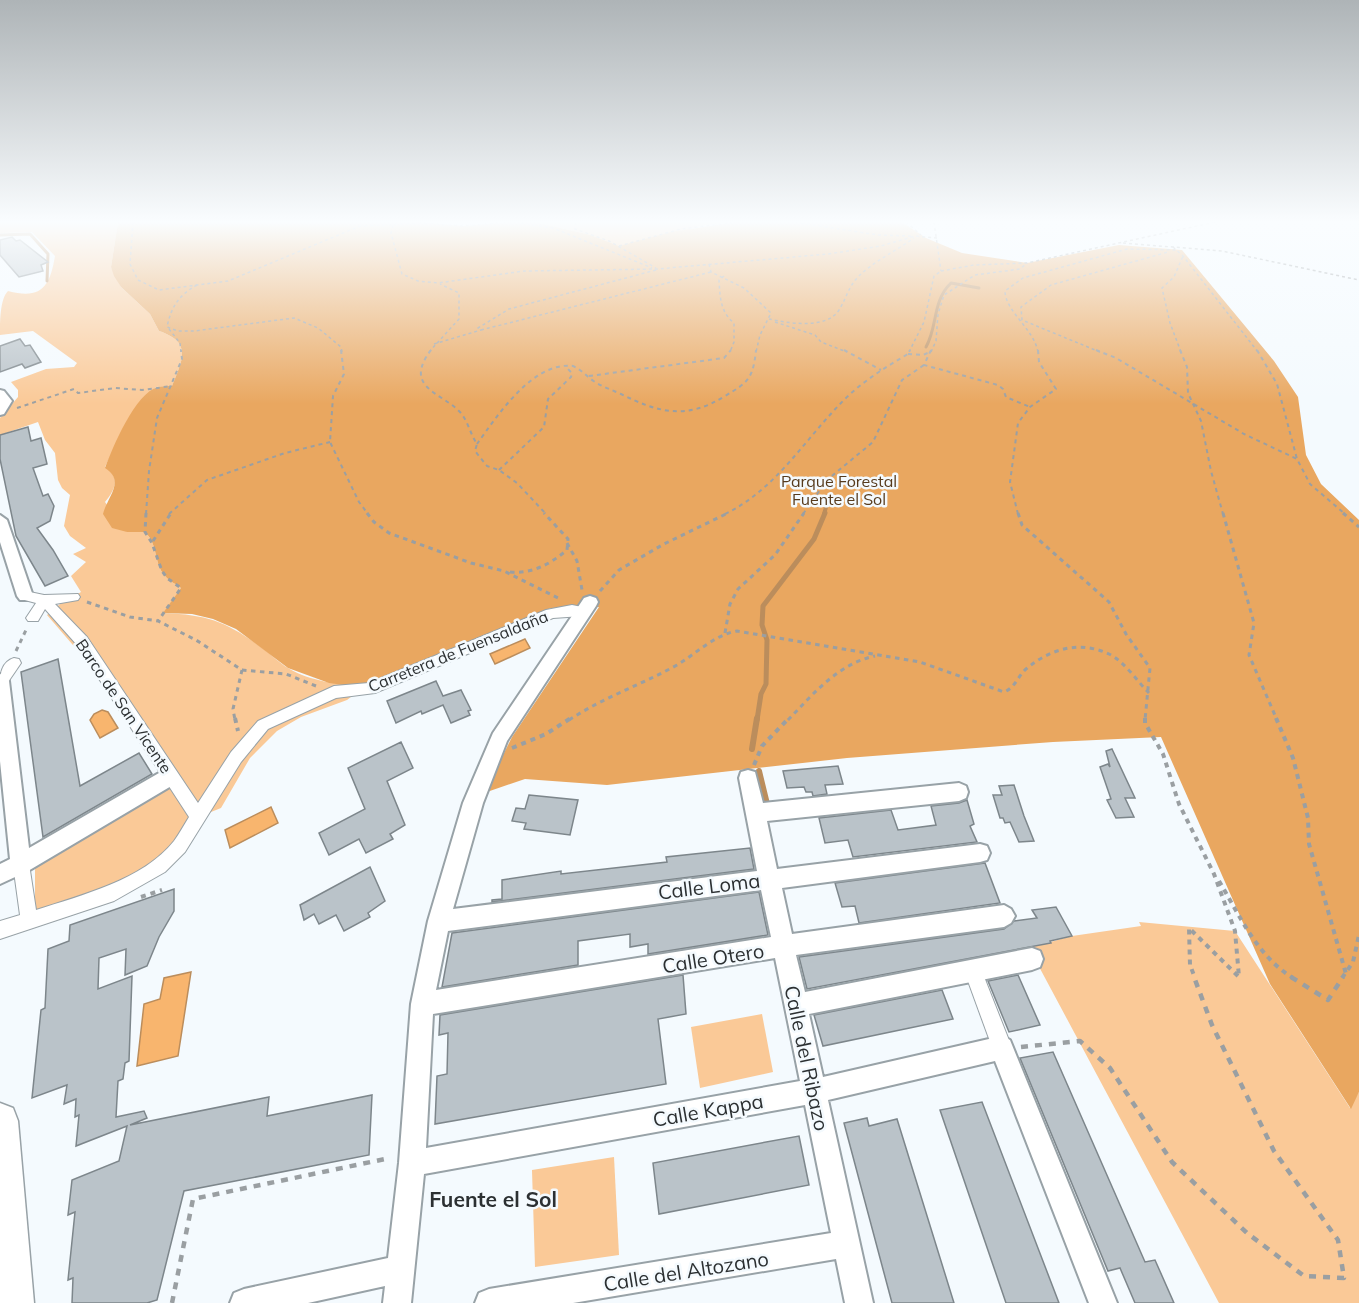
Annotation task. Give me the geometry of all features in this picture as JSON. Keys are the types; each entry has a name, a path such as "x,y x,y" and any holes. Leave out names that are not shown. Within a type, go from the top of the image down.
{"main road":[{"path":"0,1121 14,1303"}],"street":[{"path":"0,394 6,401 0,411"},
{"path":"0,520 25,596 44,600 74,597"},
{"path":"33,618 44,600"},
{"name":"Barco de San Vicente","path":"44,600 82,641 198,816"},
{"name":"Carretera de Fuensaldaña","path":"0,930 108,896 159,866 179,848 236,757 263,725 334,692 370,689 551,613 583,607"},
{"path":"397,1303 412,1158 422,1004 439,921 473,803 499,738 583,607"},
{"path":"14,663 1,681 29,919"},
{"name":"Calle del Ribazo","path":"748,778 859,1303"},
{"path":"0,874 166,779"},
{"path":"755,813 959,792"},
{"name":"Calle Loma","path":"439,921 980,853"},
{"name":"Calle Otero","path":"422,1004 783,946 1004,916"},
{"path":"796,1005 1032,959"},
{"path":"973,970 1103,1303"},
{"name":"Calle Kappa","path":"412,1158 814,1091 1002,1048"},
{"name":"Calle del Altozano","path":"489,1303 846,1244"},
{"path":"244,1303 401,1269"}],"path":[{"path":"144,283 159,290 211,283"},
{"path":"438,283 459,293 459,319 433,344 422,364 421,377 437,397 451,404 461,413 477,444"},
{"path":"480,330 478,328 484,323 509,309 606,283"},
{"path":"433,344 668,283"},
{"path":"589,376 724,358 733,350 734,323 726,318 722,309 719,283"},
{"path":"167,327 178,331 194,331 294,318 318,328 341,347 344,374 333,396 330,442 359,502 374,522 389,533 471,563 517,573 548,565 567,550 568,539 517,483 499,470 487,466 475,451 489,427 518,393 544,372 565,366 577,367 595,381 645,407 690,412 721,400 748,380 757,363 758,340 771,313 733,283"},
{"path":"769,319 808,324 831,317 838,312 854,283"},
{"path":"583,607 619,570 664,544 744,505 772,482 842,402 881,370 908,354 924,322 933,283"},
{"path":"725,633 730,604 738,589 775,555 827,480 873,442 902,380 924,365 936,341 938,314 944,295 963,283"},
{"path":"1016,283 1005,291 1005,299 1031,333 1038,348 1040,362 1056,389 1030,407 1018,423 1010,482 1022,525 1109,602 1126,634 1149,668 1149,693 1144,723 1163,754 1179,804 1214,874 1261,951 1282,971 1328,1000 1353,963 1359,934"},
{"path":"1022,320 1021,307 1024,303 1051,285 1059,283"},
{"path":"1168,283 1162,288 1170,323 1187,367 1188,393 1201,421 1211,471 1254,623 1249,655 1293,758 1308,818 1309,844 1346,974"},
{"path":"1204,283 1263,360 1277,384 1297,459 1310,484 1359,527"},
{"path":"167,327 176,300 197,285"},
{"path":"769,319 815,335 821,342 838,347 881,370"},
{"path":"1022,320 1116,358 1244,434 1297,459"},
{"path":"158,621 181,588 165,576 158,564 153,541 145,532 152,448 156,438 157,418 182,359 180,343 167,327"},
{"path":"908,354 923,355 930,352"},
{"path":"924,365 998,385 1003,389 1006,397 1019,400 1030,407"},
{"path":"499,470 543,427 548,399 571,377 572,373 565,366"},
{"path":"0,411 18,408 74,389 78,393 115,388 142,390 172,386"},
{"path":"153,541 167,517 188,495 207,480 285,453 330,442"},
{"path":"567,543 577,561 583,607"},
{"path":"504,571 583,607"},
{"path":"74,597 130,617 158,621 196,640 242,670 286,674 334,692"},
{"path":"14,663 16,647 33,618"},
{"path":"494,749 519,747 546,735 598,701 676,665 725,633 737,631 920,662 1004,692 1010,690 1025,670 1042,657 1063,648 1086,647 1110,654 1149,693"},
{"path":"748,778 762,746 819,688 840,670 857,660 877,656"},
{"path":"233,709 242,670"},
{"path":"1002,1048 1080,1041 1110,1068 1172,1162 1247,1233 1304,1276 1344,1278 1338,1240 1274,1151 1212,1025 1190,965 1189,928 1239,977 1235,931 1214,874"},
{"path":"140,898 162,890"},
{"path":"172,1303 193,1199 412,1158"}],"shaded area":[{"path":"47,283 119,283 150,314 159,331 169,335 181,346 181,360 172,386 156,387 128,419 105,467 113,475 115,484 105,502 127,532 145,532 152,543 161,571 181,588 164,613 206,618 227,626 297,673 325,682 364,687 347,700 301,717 277,731 250,758 221,808 191,820 166,852 144,870 110,886 35,913 35,860 169,783 91,666 47,615 60,604 81,592 71,576 86,562 73,554 86,548 70,536 64,526 70,495 62,488 58,480 55,453 45,440 38,422 0,435 0,418 18,397 18,390 11,382 46,369 74,367 77,363 33,331 0,335 3,299 8,291 29,294 36,292"},
{"path":"525,639 530,648 495,664 490,654"},
{"path":"102,710 108,712 118,728 100,738 90,720 94,714"},
{"path":"271,807 278,823 230,848 225,830"},
{"path":"1139,922 1235,931 1350,1108 1359,1092 1359,1303 1219,1303 1029,948 1072,936 1141,926"},
{"path":"191,972 178,1056 137,1066 144,1004 160,999 164,978"},
{"path":"762,1014 773,1072 700,1088 691,1027"},
{"path":"614,1157 619,1255 535,1267 532,1170"}],"green space":[{"name":"Parque Forestal Fuente el Sol","path":"118,283 1209,283 1274,361 1298,397 1306,455 1321,484 1359,520 1359,1092 1351,1109 1270,984 1161,737 1053,742 847,758 607,785 525,779 484,793 512,737 599,607 551,608 473,640 377,684 350,686 329,683 288,668 236,629 213,619 192,614 163,613 181,588 161,571 152,543 145,532 127,532 112,528 103,514 115,484 111,473 105,468 126,422 141,399 149,391 158,387 172,386 182,352 176,340 159,331 150,314"}],"building":[{"path":"20,339 25,346 30,345 41,362 25,368 22,364 0,372 0,346"},
{"path":"28,427 31,441 41,438 47,464 33,468 43,496 48,494 54,506 50,521 37,528 68,576 45,586 16,536 0,459 0,435"},
{"path":"58,659 80,786 139,753 152,774 43,837 21,672"},
{"path":"436,681 443,696 461,690 471,710 468,711 470,715 451,723 443,705 422,714 421,711 396,723 387,701"},
{"path":"401,742 413,768 387,781 405,825 390,834 393,839 366,853 359,839 329,855 319,833 365,809 348,768"},
{"path":"1112,749 1135,798 1125,798 1134,817 1116,818 1107,800 1111,799 1100,767 1108,764 1110,767 1106,751"},
{"path":"838,766 843,784 825,785 827,794 813,796 812,792 806,792 804,787 787,788 783,771"},
{"path":"1014,785 1034,841 1019,842 1010,822 1005,823 1003,818 1000,818 993,795 1002,795 999,786"},
{"path":"529,795 578,800 570,835 524,829 526,823 512,821 516,808 525,809"},
{"path":"967,800 974,824 970,826 977,842 853,857 848,840 825,843 819,818 891,810 898,830 936,825 931,806"},
{"path":"750,848 754,869 492,902 492,900 502,899 502,880 561,871 561,874 667,862 666,857"},
{"path":"985,863 1000,903 859,923 855,906 842,907 835,883"},
{"path":"370,867 385,901 368,913 370,917 344,931 336,915 319,924 314,914 304,920 300,905"},
{"path":"174,889 174,911 159,937 147,966 125,975 126,949 99,958 98,989 132,976 129,1061 125,1063 123,1079 118,1081 116,1117 144,1111 147,1118 130,1125 269,1097 267,1116 372,1095 369,1155 184,1191 157,1300 147,1303 72,1303 73,1278 68,1280 75,1212 68,1215 72,1180 119,1161 127,1126 76,1146 79,1115 75,1117 76,1099 64,1104 67,1085 32,1098 41,1010 45,1008 48,949 69,941 70,925"},
{"path":"759,892 768,935 648,954 648,944 630,947 630,934 578,941 578,965 442,987 452,933"},
{"path":"1056,907 1072,936 1050,941 1051,943 807,989 799,957 1004,929 1014,921 1037,918 1032,910"},
{"path":"683,975 686,1014 658,1019 666,1084 435,1124 437,1076 447,1074 448,1033 439,1035 440,1015"},
{"path":"1018,975 1040,1025 1009,1032 988,981"},
{"path":"942,990 953,1019 823,1046 814,1015"},
{"path":"1053,1052 1145,1262 1155,1260 1174,1303 1135,1303 1120,1268 1108,1271 1020,1058"},
{"path":"982,1102 1059,1303 1006,1303 940,1110"},
{"path":"867,1118 869,1126 897,1119 954,1303 892,1303 844,1123"},
{"path":"799,1136 809,1185 659,1214 653,1163"}],"waterway":[{"path":"926,347 941,298 951,283 979,288"},
{"path":"824,514 829,497"},
{"path":"757,720 761,694 766,684 767,640 762,625 763,606 814,539 825,513"},
{"path":"752,749 757,718"},
{"path":"759,771 767,804"}],"district":[{"name":"Fuente el Sol","path":"493,1199"}]}
